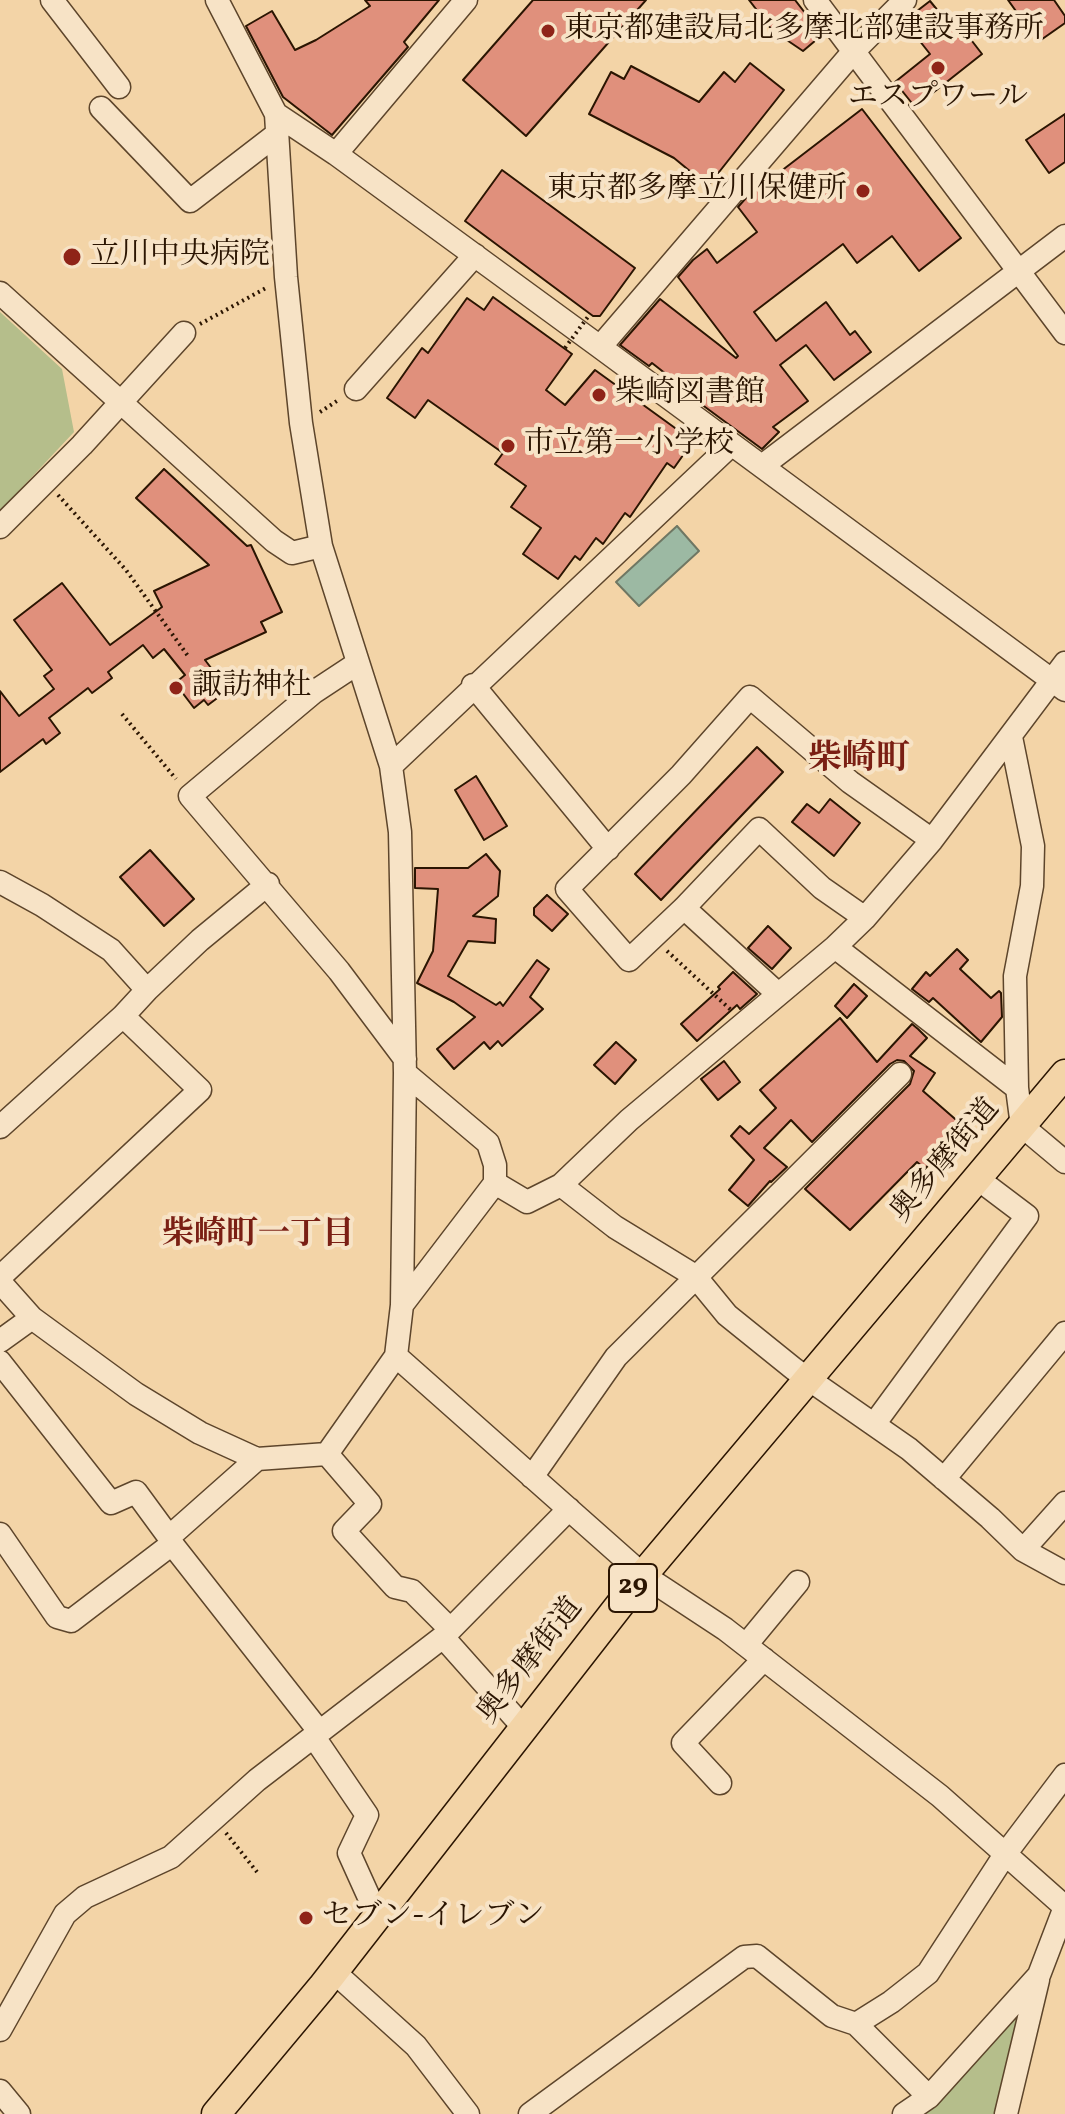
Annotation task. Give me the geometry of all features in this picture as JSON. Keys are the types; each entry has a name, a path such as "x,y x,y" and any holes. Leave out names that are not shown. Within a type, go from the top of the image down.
{"main road":[{"name":"奥多摩街道","path":"216,2114 261,2063 643,1575 1065,1074"}],"street":[{"path":"52,0 119,87"},
{"path":"217,0 276,124 286,277 301,423 321,546 391,766 400,832 405,1066 402,1305 396,1356 327,1454"},
{"path":"336,154 466,0"},
{"path":"815,0 1065,333"},
{"path":"600,347 854,51 905,0"},
{"path":"101,108 190,201 276,124"},
{"path":"276,124 336,154 731,445 1060,678 932,840 865,918 835,947 629,1120 561,1185 527,1202 495,1183"},
{"path":"762,466 1065,236"},
{"path":"356,389 475,255"},
{"path":"0,293 274,541 292,553 321,546"},
{"path":"0,527 122,403 184,333"},
{"path":"391,766 473,685 731,445"},
{"path":"358,663 314,692 190,796 339,971 405,1066 488,1143 495,1165 495,1183 402,1305"},
{"path":"473,685 608,849"},
{"path":"865,918 822,888 759,829 684,908 629,960 567,889 681,775 750,697 850,782 932,840"},
{"path":"1011,737 1033,846 1032,886 1015,976 1017,1088 1022,1126 1065,1162"},
{"path":"0,882 111,950 147,990"},
{"path":"0,1127 123,1016 200,940 268,884"},
{"path":"684,908 777,993"},
{"path":"835,947 1017,1088"},
{"path":"123,1016 200,1090 0,1280 32,1318 136,1394 200,1433 257,1459 327,1454"},
{"path":"532,1477 616,1357 900,1074"},
{"path":"875,1423 1027,1216 978,1179"},
{"path":"561,1185 615,1227 695,1276 727,1315 810,1379 875,1423 944,1479 1023,1550 1065,1573"},
{"path":"0,1341 32,1318"},
{"path":"944,1479 1065,1333"},
{"path":"396,1356 643,1575 755,1652 940,1796 1065,1907 1039,1975 1006,2114"},
{"path":"0,1362 111,1503 136,1492 315,1726 316,1740 367,1815 349,1853 377,1915"},
{"path":"327,1454 370,1504 344,1531 395,1587 412,1591 524,1728"},
{"path":"2,1540 57,1617 71,1621 171,1540 257,1459"},
{"path":"1023,1550 1065,1503"},
{"path":"2,2017 65,1914 85,1897 171,1857 257,1780 446,1633 569,1509"},
{"path":"720,1783 683,1743 755,1652 798,1582"},
{"path":"856,2024 928,1973 1006,1853 1065,1775"},
{"path":"530,2114 744,1957 757,1956 832,2016 856,2024 929,2097"},
{"path":"333,1971 416,2046 468,2114"},
{"path":"904,2114 929,2097 1039,1975"},
{"path":"0,2091 19,2114"}],"path":[{"path":"184,333 286,277"},
{"path":"565,348 590,314"},
{"path":"301,423 356,389"},
{"path":"46,481 126,570 188,656"},
{"path":"122,714 190,796"},
{"path":"654,938 743,1022"},
{"path":"215,1818 257,1872"}],"green space":[{"path":"0,312 62,369 74,432 0,511"},
{"path":"1029,2000 999,2114 919,2114"}],"shaded area":[{"path":"677,526 699,551 639,606 616,582"}],"building":[{"path":"365,0 439,0 404,42 408,47 332,135 283,97 246,26 272,11 295,50 370,6"},
{"path":"533,0 646,0 526,136 463,80"},
{"path":"749,0 795,0 822,35 803,51 772,30"},
{"path":"1008,0 1054,0 1065,16 1065,23 1038,42"},
{"name":"エスプワール","path":"930,1 956,33 962,28 982,54 915,107 895,82 930,54 904,21"},
{"path":"750,63 784,90 708,186 674,158 589,114 611,72 624,79 631,66 699,102 724,72 735,82"},
{"path":"862,109 961,238 919,271 892,236 857,263 843,244 754,312 776,341 826,302 850,335 855,331 871,352 834,380 806,345 780,365 808,401 773,427 779,432 762,449 678,387 680,385 652,363 649,366 620,345 660,299 736,358 738,356 678,277 707,249 717,263 757,232 738,207"},
{"path":"1065,114 1065,162 1049,173 1026,140"},
{"path":"502,170 635,268 600,316 593,316 465,221"},
{"path":"493,297 572,354 546,390 565,405 595,370 693,441 674,468 667,463 630,517 625,513 603,544 596,538 580,560 575,556 558,579 523,554 541,528 511,507 526,486 495,464 503,453 428,400 415,418 387,398 422,348 428,353 467,298 484,310"},
{"path":"164,469 247,546 251,545 282,612 261,622 266,632 205,660 228,690 208,705 204,700 194,708 175,683 185,675 164,649 153,658 143,645 108,672 112,678 92,693 88,688 49,718 60,733 46,744 43,739 0,772 0,691 19,716 54,689 44,676 52,670 14,620 62,583 110,645 162,607 154,591 209,565 136,498"},
{"path":"757,747 783,772 661,900 635,874"},
{"path":"476,776 507,826 484,840 455,790"},
{"path":"830,799 860,823 834,856 792,822 807,804 819,813"},
{"path":"150,850 194,899 164,926 120,877"},
{"path":"486,854 500,871 498,896 473,916 496,919 495,943 468,941 448,976 496,1005 500,1002 503,1006 537,960 549,969 530,997 543,1009 502,1046 498,1041 490,1049 484,1042 454,1069 437,1049 475,1017 417,983 433,951 438,889 415,888 415,868 468,868"},
{"path":"547,895 568,914 552,931 534,915 534,908"},
{"path":"768,926 791,948 772,969 748,948"},
{"path":"957,949 968,960 960,969 991,998 999,991 1001,993 1002,1017 981,1042 933,998 929,1002 912,989 926,972 930,976"},
{"path":"733,972 757,994 740,1009 737,1005 697,1041 681,1024 720,989 718,987"},
{"path":"854,984 867,996 847,1018 835,1006"},
{"path":"840,1018 877,1062 912,1024 918,1029 927,1038 910,1056 935,1073 923,1091 962,1125 925,1169 917,1162 850,1230 805,1189 910,1084 914,1071 904,1061 897,1060 890,1064 812,1142 791,1120 764,1148 787,1167 748,1206 729,1190 754,1160 731,1136 740,1126 749,1134 776,1108 760,1090"},
{"path":"616,1042 636,1060 615,1084 594,1065"},
{"path":"724,1061 740,1082 718,1100 701,1079"}],"place":[{"name":"東京都建設局北多摩北部建設事務所","path":"548,31"},
{"name":"エスプワール","path":"938,68"},
{"name":"東京都多摩立川保健所","path":"863,191"},
{"name":"立川中央病院","path":"72,257"},
{"name":"柴崎図書館","path":"599,395"},
{"name":"市立第一小学校","path":"508,446"},
{"name":"諏訪神社","path":"176,688"},
{"name":"セブン-イレブン","path":"306,1918"}],"district":[{"name":"柴崎町","path":"859,762"},
{"name":"柴崎町一丁目","path":"258,1237"}]}
